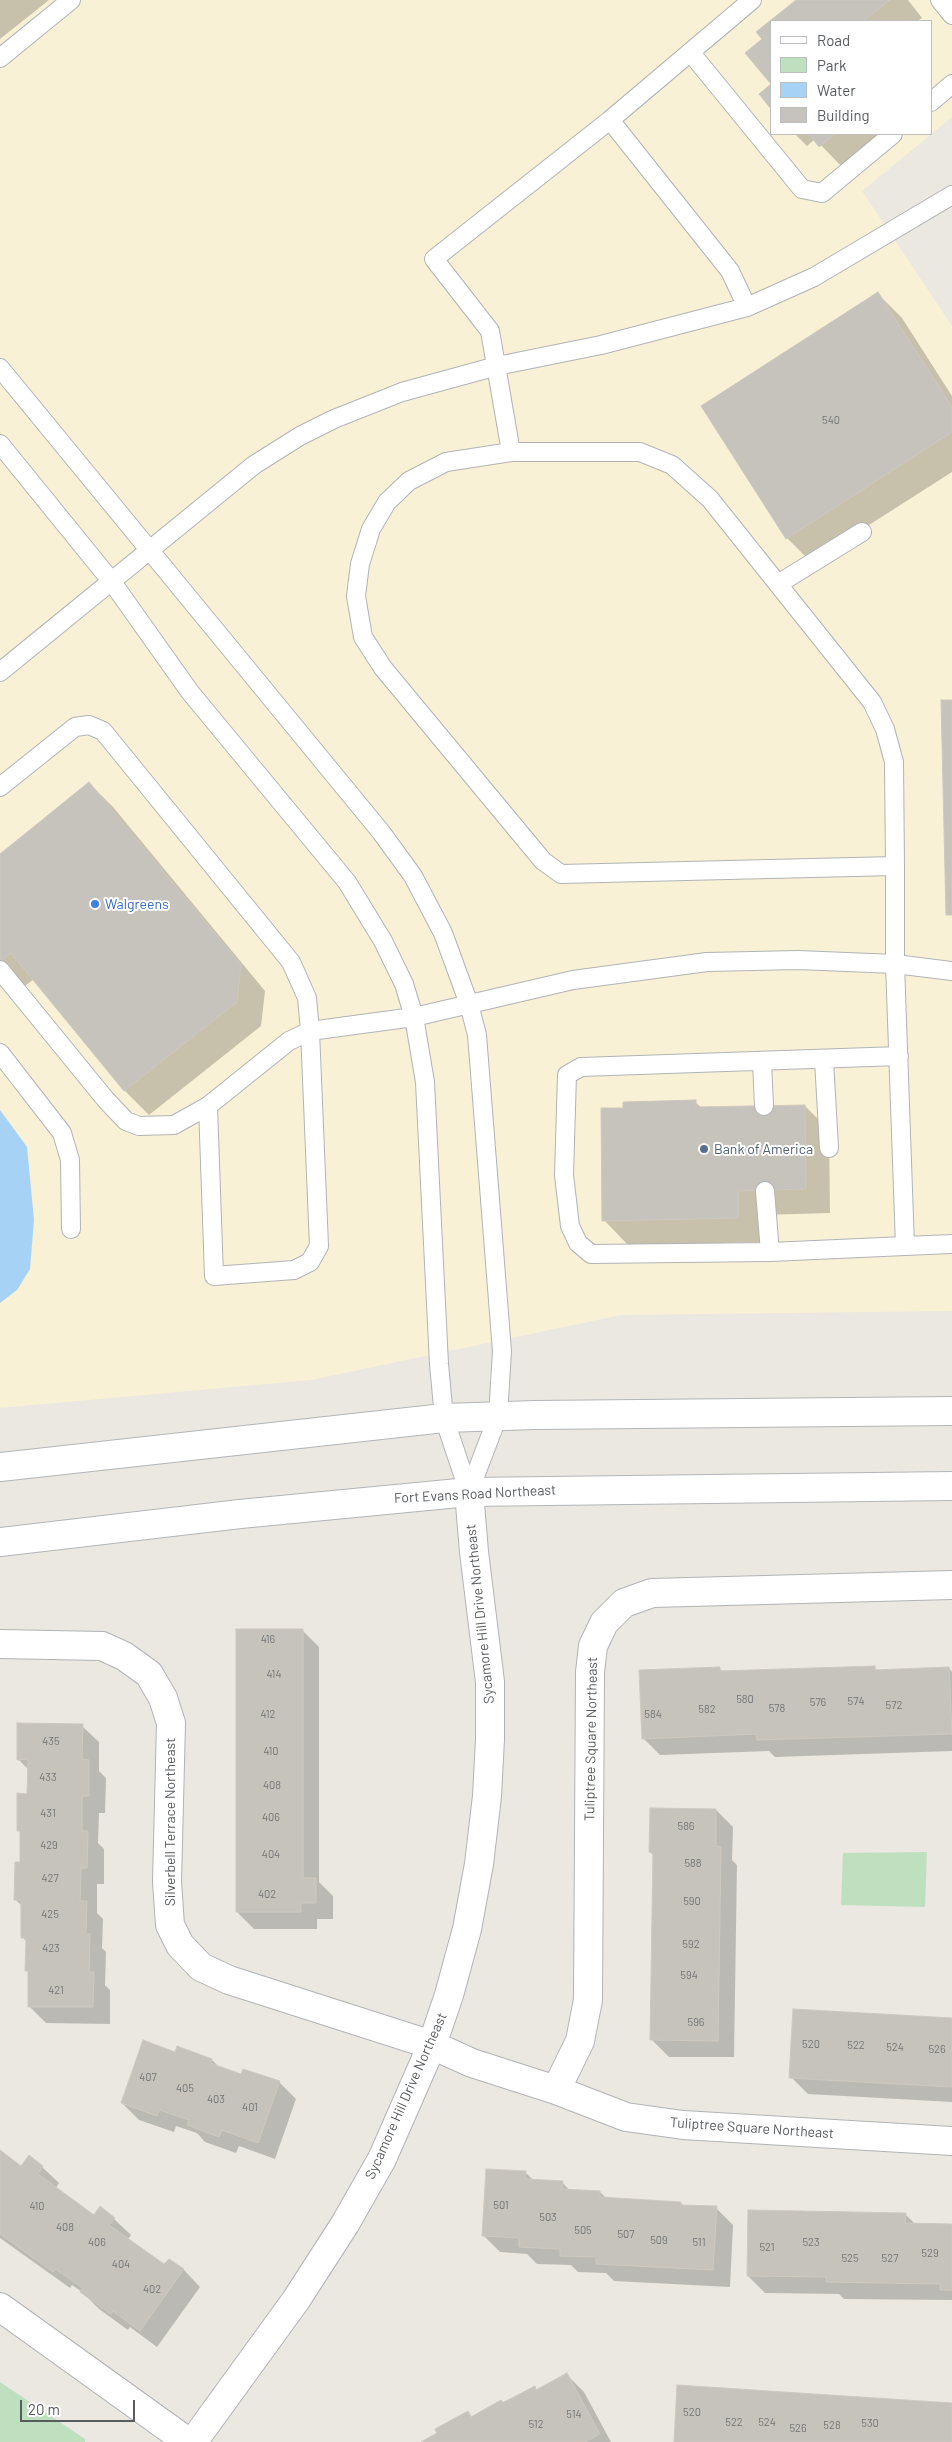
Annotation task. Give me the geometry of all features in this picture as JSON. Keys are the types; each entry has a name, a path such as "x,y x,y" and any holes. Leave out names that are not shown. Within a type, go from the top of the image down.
{"street":[{"path":"0,1467 444,1418 952,1411"},
{"name":"Fort Evans Road Northeast","path":"0,1542 240,1514 469,1492 952,1486"},
{"name":"Sycamore Hill Drive Northeast","path":"193,2442 296,2300 345,2224 382,2159 432,2045 449,1995 466,1929 478,1864 487,1796 490,1682 474,1552 469,1492"},
{"name":"Tuliptree Square Northeast","path":"556,2090 580,2042 588,2000 590,1672 593,1646 604,1623 624,1603 652,1592 952,1585"},
{"name":"Silverbell Terrace Northeast","path":"0,1644 102,1646 124,1656 149,1674 163,1698 171,1723 167,1882 170,1925 180,1945 201,1968 229,1980 432,2045"},
{"name":"Tuliptree Square Northeast","path":"432,2045 472,2063 556,2090 626,2117 683,2125 952,2141"},
{"path":"0,2307 188,2442"}],"lane":[{"path":"0,58 71,0"},
{"path":"511,452 498,366 490,331 434,259 610,120 752,0"},
{"path":"940,0 952,16"},
{"path":"690,53 802,189 822,193 892,135"},
{"path":"932,101 952,84"},
{"path":"610,120 730,271 747,308"},
{"path":"0,672 254,466 300,436 334,419 402,392 498,366 601,345 747,308 814,277 952,195"},
{"path":"0,368 381,832 413,876 443,933 469,1004 477,1035 502,1351 498,1416 469,1492"},
{"path":"0,444 112,582 190,692 347,882 383,941 404,984 414,1017 425,1082 438,1364 444,1418 469,1492"},
{"path":"895,866 561,874 543,861 383,668 363,637 356,596 360,564 371,528 387,502 409,481 446,462 511,452 640,452 672,466 710,499 872,702 885,730 894,762 895,866 895,964 905,1246"},
{"path":"778,584 862,532"},
{"path":"0,787 75,727 88,725 103,731 291,962 307,998 310,1031 309,1058 319,1246 310,1262 294,1270 214,1276 208,1106"},
{"path":"0,970 106,1100 126,1121 139,1126 174,1125 208,1106 290,1041 310,1031 414,1017 573,980 707,962 798,960 895,964 952,971"},
{"path":"0,1053 62,1133 70,1160 71,1229"},
{"path":"899,1056 581,1067 566,1075 564,1175 570,1226 578,1243 591,1254 770,1252 952,1244"},
{"path":"824,1060 828,1148"},
{"path":"762,1061 764,1106"},
{"path":"765,1191 770,1252"}],"shaded area":[{"path":"0,0 952,0 952,117 932,133 932,20 770,20 770,135 930,135 862,191 952,326 952,1311 621,1315 311,1380 0,1408"}],"green space":[{"path":"927,1852 925,1907 841,1905 843,1853"},
{"path":"0,2382 85,2439 85,2442 0,2442"}],"water":[{"path":"0,1110 27,1147 34,1220 30,1269 17,1290 0,1303"}],"building":[{"path":"796,0 890,0 864,20 771,20"},
{"path":"770,21 770,83 745,53 762,39 756,32"},
{"path":"770,85 770,108 759,94"},
{"path":"810,135 834,135 819,147"},
{"path":"878,292 952,407 952,432 786,539 701,406"},
{"path":"941,700 952,700 952,915 946,915"},
{"name":"Walgreens","path":"89,782 241,965 237,1002 124,1091 11,953 0,962 0,854"},
{"name":"Bank of America","path":"696,1100 696,1107 805,1105 806,1189 738,1191 738,1218 602,1221 601,1108 623,1108 623,1102"},
{"path":"236,1629 303,1629 303,1878 316,1878 316,1903 301,1903 301,1912 236,1912"},
{"path":"875,1666 875,1670 949,1667 952,1734 757,1740 756,1734 642,1739 639,1670 720,1667 720,1671"},
{"path":"17,1723 83,1724 82,1759 89,1760 89,1796 82,1796 82,1831 88,1831 87,1868 81,1868 80,1901 87,1901 86,1934 90,1934 89,1972 94,1972 93,2007 28,2007 28,1971 25,1971 26,1938 21,1938 21,1900 14,1900 15,1862 20,1862 20,1831 17,1831 17,1793 27,1794 28,1759 17,1760"},
{"path":"650,1808 716,1809 716,1846 721,1847 718,2041 650,2040 653,1852 649,1852"},
{"path":"793,2009 952,2018 952,2087 789,2078"},
{"path":"143,2040 175,2052 177,2046 212,2059 210,2063 241,2074 243,2069 280,2081 258,2143 222,2130 219,2137 187,2125 189,2120 159,2110 157,2116 121,2103"},
{"path":"0,2150 21,2166 29,2155 43,2166 38,2174 94,2215 100,2206 115,2218 109,2225 164,2264 169,2259 184,2269 140,2331 113,2311 111,2314 80,2292 83,2288 55,2269 53,2272 0,2234"},
{"path":"486,2169 526,2171 525,2179 563,2181 562,2189 600,2191 600,2197 681,2202 681,2205 717,2206 713,2270 596,2264 596,2257 560,2256 560,2249 519,2247 519,2238 482,2236"},
{"path":"748,2210 906,2213 905,2223 952,2224 952,2290 940,2290 940,2284 826,2282 826,2277 747,2276"},
{"path":"567,2373 600,2434 585,2442 421,2442 437,2433 435,2429 468,2411 471,2417 501,2400 503,2403 535,2386 536,2390"},
{"path":"677,2385 952,2403 952,2442 674,2442"}],"place":[{"name":"Walgreens","path":"95,904"},
{"name":"Bank of America","path":"704,1149"}]}
